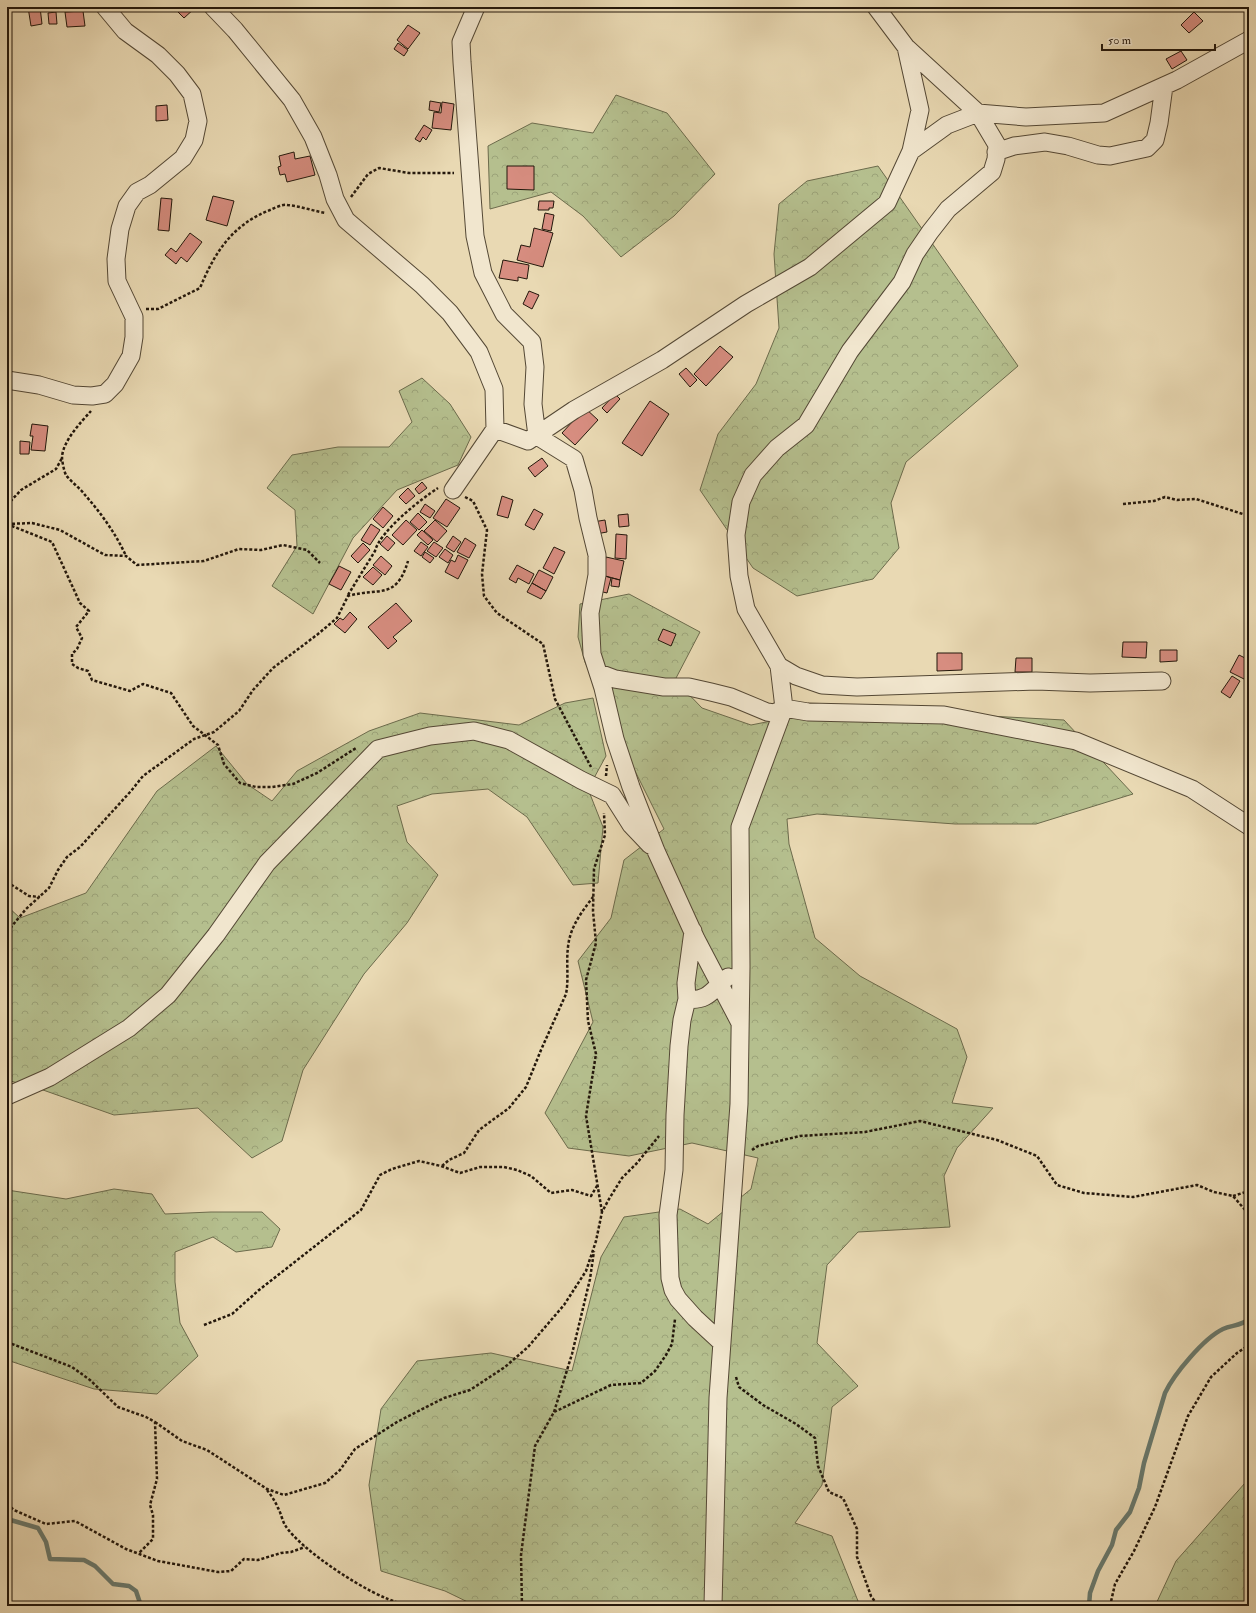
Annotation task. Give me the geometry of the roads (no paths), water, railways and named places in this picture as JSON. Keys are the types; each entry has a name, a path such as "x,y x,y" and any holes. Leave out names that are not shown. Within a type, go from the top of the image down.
{"street":[{"path":"7,380 39,385 73,395 92,396 103,394 115,384 131,356 134,316 117,281 116,259 120,229 127,206 137,192 150,185 183,158 194,140 198,121 192,94 177,74 158,55 125,32 105,7"},
{"path":"213,7 235,30 292,100 312,137 328,175 335,199 346,220 422,285 450,313 479,352 494,389 495,429 453,490"},
{"path":"476,7 461,42 471,198 475,236 483,273 504,314 532,342 535,367 533,404 537,436"},
{"path":"713,1606 718,1398 739,1104 741,967 740,827 784,708 779,666 746,609 738,576 736,535 741,502 753,475 776,448 806,425 850,351 902,282 915,254 930,232 948,209 992,172 996,159 997,145 978,113 906,47 876,7"},
{"path":"911,151 946,125 978,113 1026,117 1104,113 1164,86 1249,40"},
{"path":"495,429 528,441 537,436 574,410 662,360 746,304 810,267 887,203 911,151 920,110 906,47"},
{"path":"996,152 1014,146 1045,142 1068,146 1098,155 1110,156 1147,148 1154,140 1159,123 1164,86"},
{"path":"537,436 574,459 583,490 597,555 598,575 590,613 592,654 599,673 615,739 656,851 693,930 740,1023"},
{"path":"779,666 796,676 822,685 857,687 1036,681 1090,683 1162,681"},
{"path":"599,673 615,679 664,687 689,687 711,692 731,697 774,713 784,708 808,712 944,715 1076,741 1192,789 1249,826"},
{"path":"7,1096 50,1077 128,1028 168,995 216,935 267,863 378,749 430,736 474,731 509,740 581,780 612,795 631,825 656,851"},
{"path":"693,930 686,983 687,999 682,1020 679,1046 675,1115 674,1170 668,1215 670,1278 673,1290 678,1299 695,1318 722,1343"},
{"path":"687,999 694,1000 709,995 741,967"}],"waterway":[{"path":"1089,1606 1090,1593 1098,1571 1112,1545 1116,1530 1130,1512 1139,1488 1144,1463 1165,1393 1169,1385 1190,1357 1207,1340 1223,1329 1240,1324 1249,1319"},
{"path":"7,1519 38,1528 46,1542 50,1559 84,1560 95,1566 113,1584 129,1586 136,1591 141,1606"}]}
